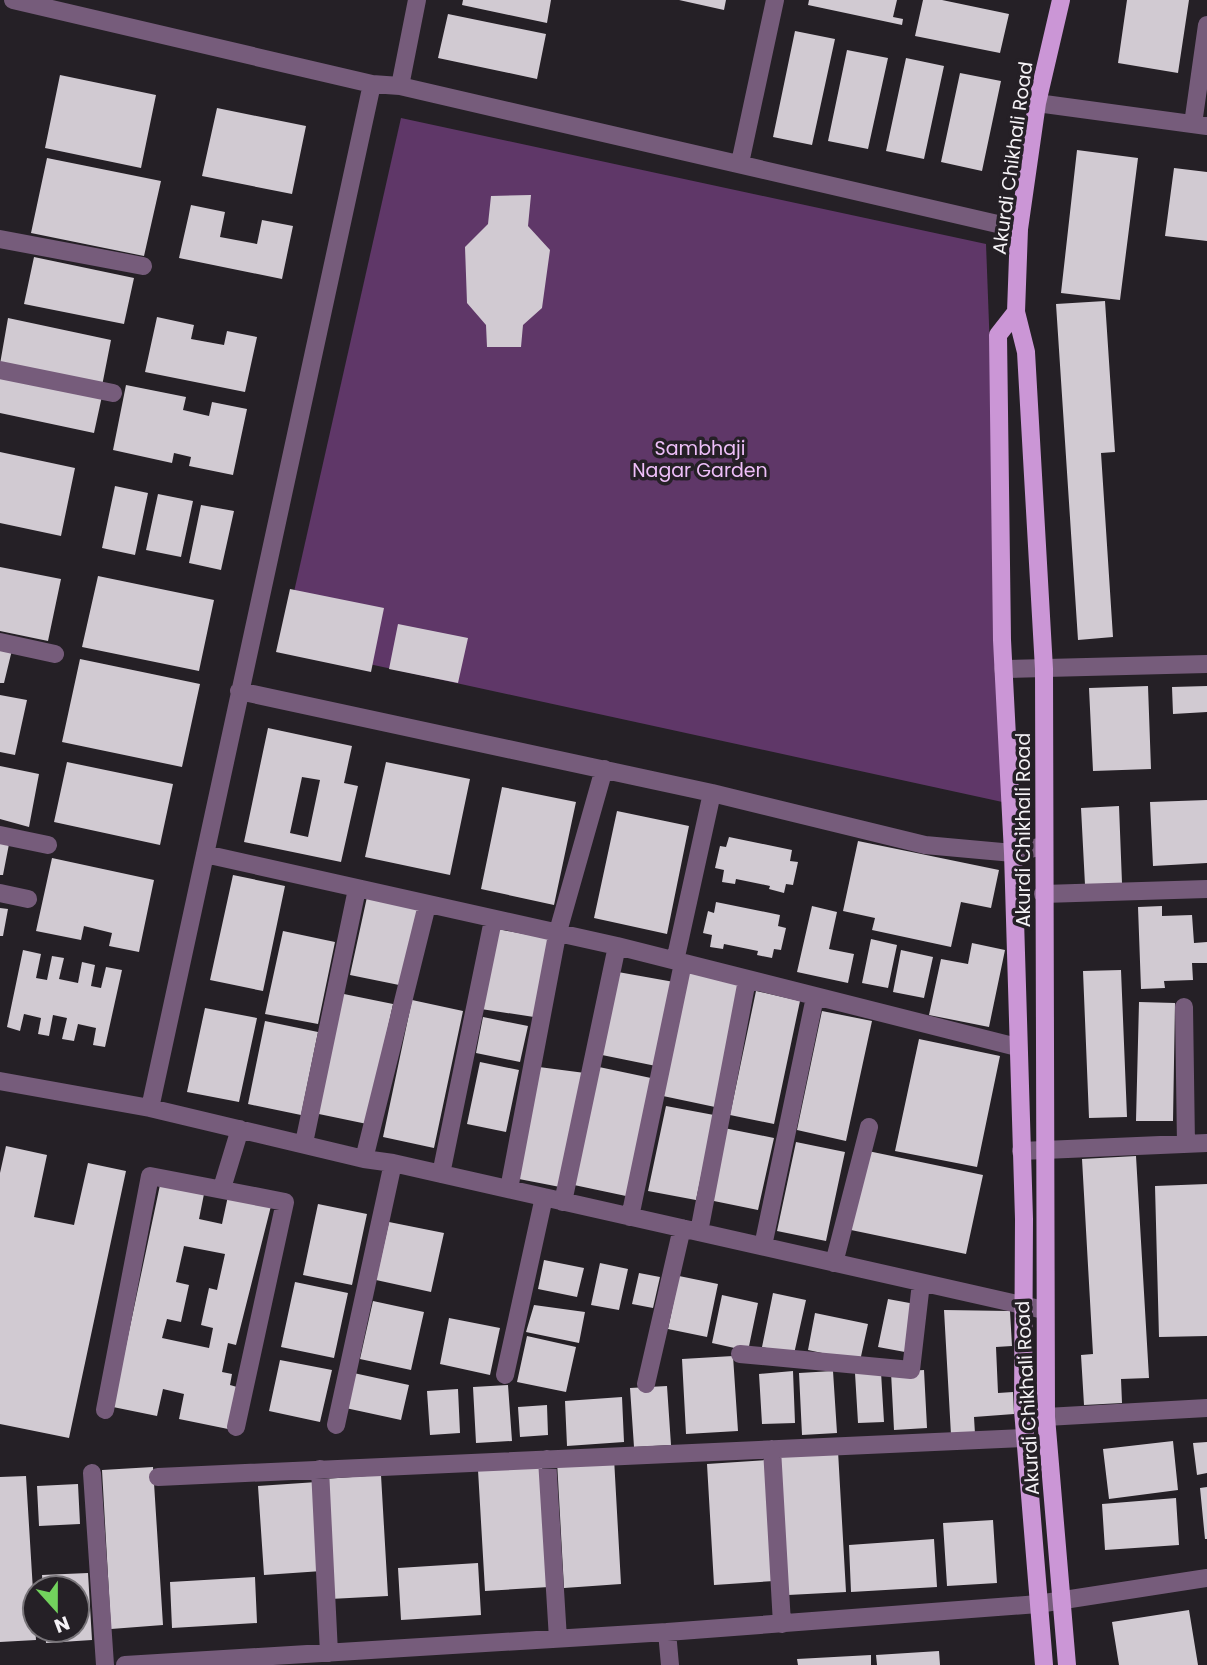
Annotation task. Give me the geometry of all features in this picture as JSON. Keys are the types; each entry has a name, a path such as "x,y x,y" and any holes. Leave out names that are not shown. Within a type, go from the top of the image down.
{"main road":[{"name":"Akurdi Chikhali Road","path":"1061,0 1037,103 1020,229 1016,312 1026,352 1044,670 1046,1417 1067,1665"},
{"path":"1016,312 998,335 1003,669 1013,853 1025,1438 1044,1665"}],"street":[{"path":"13,0 372,84 400,86 1020,229"},
{"path":"400,86 417,0"},
{"path":"740,163 775,0"},
{"path":"1037,103 1200,125 1207,25"},
{"path":"150,1108 372,84"},
{"path":"0,239 143,266"},
{"path":"0,370 113,393"},
{"path":"0,642 55,654"},
{"path":"1003,669 1207,664"},
{"path":"239,691 712,793 925,845 1013,853 1043,846"},
{"path":"509,1189 557,935 604,769"},
{"path":"631,1217 712,793"},
{"path":"0,835 48,845"},
{"path":"205,854 557,935 617,946 1017,1047"},
{"path":"304,1143 357,889"},
{"path":"1043,894 1207,889"},
{"path":"0,893 28,899"},
{"path":"364,1159 426,905"},
{"path":"441,1174 493,920"},
{"path":"564,1202 617,946"},
{"path":"646,1384 690,1230 747,980"},
{"path":"763,1247 815,997"},
{"path":"1184,1007 1186,1144"},
{"path":"0,1081 150,1108 364,1159 393,1163 1044,1310"},
{"path":"834,1262 869,1127"},
{"path":"222,1188 240,1129"},
{"path":"1021,1151 1207,1143"},
{"path":"336,1424 393,1163"},
{"path":"105,1410 150,1176 285,1202 236,1426"},
{"path":"505,1375 544,1197"},
{"path":"740,1354 911,1370 922,1283"},
{"path":"1046,1417 1207,1408"},
{"path":"158,1477 1025,1438"},
{"path":"772,1449 782,1624"},
{"path":"547,1459 558,1639"},
{"path":"320,1469 329,1653"},
{"path":"92,1473 105,1665"},
{"path":"125,1665 271,1661 329,1653 667,1632 1038,1604 1207,1578"},
{"path":"667,1632 670,1665"}],"green space":[{"name":"Sambhaji Nagar Garden","path":"401,118 986,244 1007,803 282,645"}],"building":[{"path":"463,0 551,0 547,23 462,5"},
{"path":"679,0 726,0 724,10"},
{"path":"809,0 897,0 893,17 903,19 902,25 808,5"},
{"path":"923,0 942,0 1009,14 1000,53 915,36"},
{"path":"1127,0 1189,0 1178,73 1118,63"},
{"path":"448,14 546,34 537,79 438,58"},
{"path":"795,31 835,39 812,145 773,137"},
{"path":"847,50 888,58 868,149 828,141"},
{"path":"906,58 944,66 924,159 886,151"},
{"path":"960,73 1001,81 982,171 941,162"},
{"path":"60,75 156,95 141,168 45,148"},
{"path":"217,108 306,126 292,194 202,176"},
{"path":"1077,150 1138,158 1120,300 1061,293"},
{"path":"47,158 161,181 144,256 31,233"},
{"path":"1174,168 1207,172 1207,241 1165,236"},
{"path":"531,195 528,226 550,250 542,308 523,325 521,347 487,347 486,325 467,303 465,247 488,224 491,196"},
{"path":"191,205 225,212 220,237 257,244 262,220 293,226 282,279 179,258"},
{"path":"34,257 134,278 124,324 24,304"},
{"path":"1105,301 1115,452 1101,453 1113,637 1078,640 1056,304"},
{"path":"157,317 194,325 191,339 224,345 227,331 257,337 245,392 145,372"},
{"path":"8,318 111,340 102,386 0,364"},
{"path":"0,375 102,396 94,433 0,413"},
{"path":"126,385 186,397 183,410 209,416 212,402 247,409 233,475 189,466 191,457 174,453 172,463 113,450"},
{"path":"0,452 75,468 61,536 0,523"},
{"path":"115,486 148,493 135,555 102,548"},
{"path":"158,494 193,501 181,557 146,550"},
{"path":"201,505 234,511 221,570 189,563"},
{"path":"0,567 61,579 48,641 0,631"},
{"path":"98,576 214,600 199,671 82,647"},
{"path":"290,589 384,608 371,672 276,652"},
{"path":"398,624 468,638 458,683 389,669"},
{"path":"0,648 12,650 4,683 0,683"},
{"path":"80,659 200,684 182,767 62,742"},
{"path":"1148,686 1151,769 1093,771 1089,688"},
{"path":"1207,686 1207,712 1173,714 1172,687"},
{"path":"0,695 27,700 15,755 0,752"},
{"path":"268,728 352,746 344,783 358,786 341,862 244,842","holes":["302,777 320,780 308,837 290,833"]},
{"path":"67,762 173,784 160,845 54,822"},
{"path":"386,762 470,779 450,875 365,857"},
{"path":"0,766 39,774 29,827 0,819"},
{"path":"502,787 576,802 554,905 481,889"},
{"path":"1207,800 1207,863 1153,866 1150,802"},
{"path":"1119,806 1122,883 1085,885 1081,808"},
{"path":"617,811 689,826 667,934 594,918"},
{"path":"0,837 10,839 3,875 0,875"},
{"path":"729,837 792,850 790,861 798,862 793,885 786,884 784,893 769,889 770,886 736,879 735,884 722,882 724,870 715,868 720,846 726,847"},
{"path":"858,841 999,870 991,908 961,902 951,947 872,930 875,918 843,911"},
{"path":"52,858 154,880 139,952 109,946 112,933 84,926 81,940 36,931"},
{"path":"233,875 285,886 263,991 210,980"},
{"path":"367,897 420,908 404,986 350,975"},
{"path":"716,902 780,915 778,926 786,928 781,950 774,949 772,958 757,955 758,951 724,944 723,949 710,947 712,935 703,933 708,911 714,913"},
{"path":"812,906 837,912 829,949 854,954 848,983 797,972"},
{"path":"1162,906 1162,916 1192,915 1194,943 1207,942 1207,963 1192,963 1193,980 1164,981 1165,988 1141,989 1138,907"},
{"path":"0,908 8,909 3,936 0,936"},
{"path":"497,929 551,939 534,1017 481,1009"},
{"path":"283,931 335,942 318,1024 265,1014"},
{"path":"871,939 897,945 888,988 862,983"},
{"path":"972,943 1005,950 989,1027 929,1015 941,959 968,964"},
{"path":"23,950 41,954 36,978 47,980 52,956 64,958 59,979 78,983 82,962 95,965 91,986 101,988 106,967 122,970 105,1047 93,1045 96,1028 78,1024 74,1041 62,1039 67,1018 53,1015 49,1036 38,1034 41,1018 24,1014 20,1031 7,1027"},
{"path":"901,950 933,957 924,998 893,992"},
{"path":"1121,970 1127,1117 1089,1118 1083,971"},
{"path":"618,972 674,982 656,1066 602,1055"},
{"path":"689,973 741,984 715,1107 663,1096"},
{"path":"756,991 800,1001 774,1124 730,1115"},
{"path":"339,993 393,1004 367,1124 314,1113"},
{"path":"412,1000 463,1011 434,1148 383,1137"},
{"path":"1139,1002 1175,1003 1173,1121 1136,1121"},
{"path":"205,1008 257,1018 239,1102 187,1092"},
{"path":"822,1011 872,1021 846,1141 797,1130"},
{"path":"483,1017 528,1026 520,1062 476,1053"},
{"path":"265,1021 318,1032 301,1115 248,1104"},
{"path":"919,1039 1000,1056 977,1167 895,1151"},
{"path":"480,1062 519,1070 506,1132 467,1124"},
{"path":"539,1067 585,1073 560,1187 519,1179"},
{"path":"599,1067 651,1078 626,1196 574,1185"},
{"path":"666,1106 714,1115 696,1200 648,1191"},
{"path":"724,1128 774,1138 758,1210 709,1200"},
{"path":"796,1142 845,1152 826,1241 777,1231"},
{"path":"6,1146 47,1155 34,1217 74,1225 88,1163 126,1171 69,1438 0,1424 0,1173"},
{"path":"868,1151 983,1175 966,1254 851,1230"},
{"path":"1136,1156 1149,1378 1121,1379 1122,1403 1084,1405 1081,1355 1093,1354 1082,1159"},
{"path":"1207,1184 1207,1336 1159,1337 1155,1186"},
{"path":"160,1185 204,1194 199,1219 222,1224 228,1196 271,1206 236,1345 228,1343 222,1372 232,1374 230,1385 237,1387 228,1429 179,1419 184,1394 163,1389 157,1416 113,1407","holes":["184,1246 225,1254 217,1290 209,1288 201,1325 213,1328 209,1348 162,1338 167,1319 181,1322 189,1285 176,1282"]},
{"path":"318,1204 367,1214 352,1285 303,1275"},
{"path":"389,1222 444,1233 431,1292 376,1280"},
{"path":"544,1260 584,1268 577,1297 538,1289"},
{"path":"600,1263 628,1269 619,1310 591,1305"},
{"path":"639,1273 660,1277 653,1308 632,1304"},
{"path":"679,1276 718,1284 707,1337 668,1329"},
{"path":"295,1282 348,1293 334,1358 281,1347"},
{"path":"773,1293 806,1300 794,1354 762,1347"},
{"path":"722,1295 758,1303 748,1351 712,1343"},
{"path":"888,1299 915,1304 905,1352 878,1347"},
{"path":"373,1301 424,1312 411,1370 360,1359"},
{"path":"534,1305 585,1312 579,1343 526,1332"},
{"path":"944,1310 1010,1311 1012,1346 996,1347 998,1393 1013,1392 1014,1414 974,1417 975,1434 951,1435"},
{"path":"815,1313 868,1324 860,1361 808,1350"},
{"path":"449,1318 500,1328 490,1375 440,1364"},
{"path":"527,1336 576,1347 566,1392 517,1382"},
{"path":"733,1356 738,1431 686,1434 682,1359"},
{"path":"280,1360 332,1370 320,1422 269,1411"},
{"path":"924,1370 927,1428 894,1430 891,1372"},
{"path":"793,1371 795,1423 762,1424 759,1374"},
{"path":"833,1371 837,1433 802,1435 799,1373"},
{"path":"349,1372 409,1385 401,1420 341,1407"},
{"path":"881,1372 884,1422 858,1423 855,1373"},
{"path":"508,1385 512,1441 476,1443 473,1387"},
{"path":"667,1386 671,1445 634,1447 630,1388"},
{"path":"458,1389 460,1433 430,1435 427,1391"},
{"path":"622,1397 624,1442 567,1446 565,1401"},
{"path":"547,1405 548,1435 520,1437 518,1407"},
{"path":"1173,1441 1178,1490 1109,1499 1103,1449"},
{"path":"1207,1442 1207,1473 1197,1475 1193,1443"},
{"path":"838,1451 846,1592 788,1595 780,1455"},
{"path":"614,1458 621,1584 564,1588 557,1461"},
{"path":"767,1460 774,1581 714,1585 707,1464"},
{"path":"542,1466 549,1587 485,1591 478,1470"},
{"path":"153,1467 163,1625 111,1629 102,1470"},
{"path":"381,1475 388,1596 330,1599 324,1479"},
{"path":"26,1476 32,1574 21,1574 21,1641 0,1642 0,1477"},
{"path":"317,1482 322,1571 264,1575 258,1486"},
{"path":"78,1484 80,1524 39,1526 37,1486"},
{"path":"1207,1487 1207,1539 1205,1539 1200,1488"},
{"path":"1176,1498 1179,1545 1105,1550 1102,1504"},
{"path":"993,1520 997,1583 947,1586 943,1523"},
{"path":"934,1539 937,1587 851,1592 849,1545"},
{"path":"478,1563 481,1615 401,1620 398,1568"},
{"path":"255,1577 257,1623 172,1628 170,1582"},
{"path":"1189,1610 1198,1665 1119,1665 1112,1622"},
{"path":"939,1651 940,1665 877,1665 876,1655"},
{"path":"871,1655 871,1665 798,1665 797,1659"}]}
